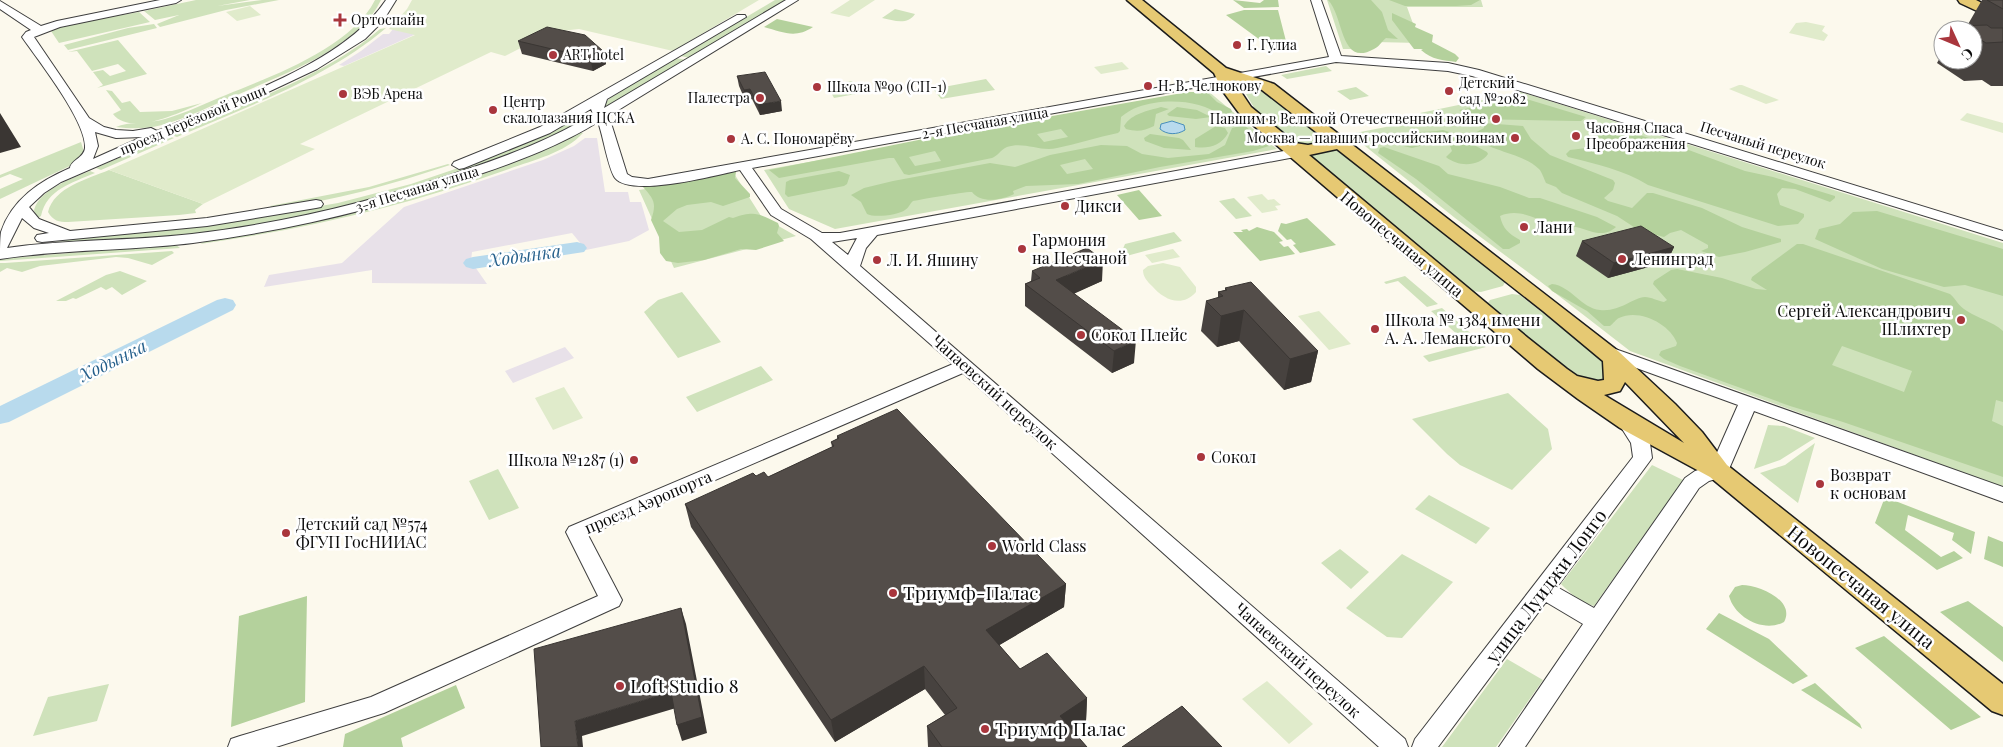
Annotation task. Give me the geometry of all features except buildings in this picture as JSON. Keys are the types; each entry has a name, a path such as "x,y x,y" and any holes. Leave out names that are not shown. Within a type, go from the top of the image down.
{"main road":[{"path":"1134,0 1229,76"},
{"path":"1965,0 2003,18"},
{"path":"1972,0 2003,18"},
{"path":"1991,0 2003,6"},
{"name":"Новопесчаная улица","path":"1719,471 1679,422 1609,355 1268,87 1229,76 1230,90 1245,110 1520,343 1561,376 1626,421 1676,450 1719,471 2003,702"},
{"path":"1290,150 1303,151 1330,146 1334,139"},
{"path":"1561,376 1589,387 1608,388 1614,384 1616,378 1609,355"}],"street":[{"path":"50,183 80,165 88,157 92,151 91,138 84,120 28,37 30,34 38,29 57,24 176,0"},
{"name":"проезд Берёзовой Рощи","path":"0,247 22,206 31,196 50,183 275,85 342,50 380,19 392,0"},
{"name":"3-я Песчаная улица","path":"0,247 71,234 207,222 294,209 409,181 466,162 526,138 564,119 600,108 793,0"},
{"path":"1316,0 1336,58"},
{"path":"0,4 38,29"},
{"name":"3-я Песчаная улица","path":"0,247 32,249 130,244 193,238 294,221 384,200 439,184 522,155 570,133 600,108 753,10"},
{"name":"Песчаный переулок","path":"1277,70 1336,58 1464,70 2003,236"},
{"path":"1268,87 1267,76 1277,70"},
{"name":"2-я Песчаная улица","path":"744,166 1229,76 1277,70"},
{"path":"600,108 621,176 628,181 648,183 744,166"},
{"path":"84,120 96,129 119,135 147,133 186,123"},
{"path":"570,133 592,126 602,128 607,132"},
{"path":"818,238 840,237 1290,150"},
{"name":"Чапаевский переулок","path":"744,166 776,212 818,238 1396,747"},
{"path":"22,206 28,217 37,225 71,234"},
{"path":"852,268 865,238 872,231"},
{"path":"1609,355 2003,495"},
{"name":"проезд Аэропорта","path":"240,747 376,706 611,600 576,532 965,366"},
{"path":"1511,747 1692,482 1702,476 1719,471 1748,404"},
{"name":"улица Луиджи Лонго","path":"1424,747 1642,458 1644,450 1626,421"},
{"path":"1543,590 1597,621"}],"shaded area":[{"path":"393,29 416,34 344,66 339,65 383,34 389,34"},
{"path":"585,138 597,138 605,192 628,192 630,202 641,202 649,230 629,241 586,250 572,233 472,252 471,261 487,284 372,283 372,270 264,287 269,275 342,263 404,207 543,160 574,146"},
{"path":"565,347 574,358 513,383 505,371"}],"green space":[{"path":"196,0 250,0 217,6 262,0 279,0 226,10 160,27 157,24 179,15 155,20 144,11"},
{"path":"375,0 381,0 370,17 356,32 318,58 172,122 145,128 116,127 159,121 173,117 287,69 329,46 348,32 364,17"},
{"name":"ВЭБ Арена","path":"412,0 759,0 673,51 579,29 552,32 505,56 491,52 300,144 315,149 203,204 109,170 415,35 389,29 407,9"},
{"path":"775,0 787,0 690,58 681,56"},
{"path":"850,0 875,0 849,17 830,13"},
{"path":"1233,0 1260,3 1264,0 1278,0 1279,7 1244,8"},
{"path":"1327,0 1481,0 1483,7 1407,7 1420,43 1375,42 1370,49 1343,49"},
{"path":"1328,0 1371,0 1382,12 1388,30 1398,39 1386,38 1374,49 1363,53 1355,52 1344,38 1333,7"},
{"path":"1389,0 1480,0 1471,5 1405,6"},
{"path":"250,6 261,15 237,21 226,12"},
{"path":"895,9 915,14 912,18 904,21 882,18"},
{"path":"1244,10 1278,10 1287,45 1271,48 1226,15"},
{"path":"139,12 150,22 59,43 51,31 66,25"},
{"path":"1392,13 1416,24 1415,27 1433,35 1432,42 1459,58 1456,62 1442,60 1429,56 1421,50 1423,49 1414,49 1392,20"},
{"path":"777,19 813,27 807,31 795,34 764,27"},
{"path":"1806,22 1825,26 1822,31 1828,35 1824,41 1789,33 1796,23"},
{"path":"154,24 157,28 68,50 64,45 128,28"},
{"path":"386,28 338,62 286,90 177,137 171,135 307,76 358,46 380,29"},
{"path":"118,40 147,74 97,88 103,85 93,72 103,70 110,76 126,71 118,64 92,71 77,51 68,52"},
{"path":"676,58 686,60 604,110 605,103 610,98"},
{"path":"1122,62 1129,69 1101,74 1094,67"},
{"path":"1326,66 1332,71 1287,79 1281,75"},
{"path":"986,79 995,90 941,99 933,89"},
{"path":"852,81 861,93 834,98 827,85"},
{"path":"1739,85 1779,100 1766,104 1729,89"},
{"path":"1356,87 1369,96 1350,100 1337,91"},
{"path":"106,90 112,91 122,103 130,101 140,112 172,111 202,103 182,112 156,120 132,123 121,120 113,114 121,110"},
{"path":"1208,91 1277,149 835,229 789,209 764,170"},
{"path":"1263,91 1326,142 1306,147 1297,146 1256,111 1246,94"},
{"path":"1188,92 1207,92 1217,102 1231,109 1232,112 1221,116 1213,110 1192,103 1158,102 1134,109 1121,117 1120,131 1118,133 1051,149 1013,145 1005,148 992,158 909,175 904,174 894,158 779,178 769,170 1023,119 1041,118","holes":["1061,129 1068,137 1044,142 1037,134","935,151 941,161 915,166 909,157"]},
{"path":"1521,92 2003,243 2003,487 1630,351 1455,218 1350,134 1427,119 1420,113"},
{"path":"1523,98 1586,117 1581,121 1476,119 1459,110"},
{"path":"1161,107 1169,109 1156,114 1154,126 1137,131 1126,129 1124,126 1136,115"},
{"path":"1177,107 1197,110 1211,117 1196,119 1169,116 1167,114"},
{"path":"1967,113 2003,123 2003,133 1960,120"},
{"path":"579,119 582,122 542,142 471,171 423,187 322,213 220,231 169,236 53,241 233,221 338,203 411,184 473,163 571,120"},
{"path":"1484,123 1523,126 1531,139 1550,155 1613,180 1615,183 1613,190 1604,198 1608,201 1632,208 1647,193 1653,193 1702,208 1742,227 1781,239 1781,242 1719,257 1701,251 1708,248 1708,245 1681,230 1664,237 1640,231 1617,216 1562,193 1556,187 1546,183 1540,170 1532,163 1486,145 1473,134 1484,128"},
{"path":"1602,124 1686,149 1745,171 1773,177 1835,196 1835,198 1830,202 1795,189 1782,188 1777,194 1780,205 1804,214 1804,217 1798,224 1778,226 1648,185 1610,168 1568,157 1566,154 1570,150 1593,146 1599,140 1590,130"},
{"path":"1244,125 1269,146 1253,151 1160,167 1078,184 1026,186 1013,191 1014,194 992,200 976,196 972,192 923,199 913,201 902,212 886,215 875,216 867,214 861,202 851,195 864,188 893,181 990,163 1015,167 1050,155 1101,145 1127,146 1142,154 1168,158 1209,154 1225,145 1232,128","holes":["1085,159 1093,169 1067,174 1060,165"]},
{"path":"1216,126 1225,128 1228,133 1222,141 1214,146 1195,147 1195,139"},
{"path":"1443,130 1452,133 1488,154 1474,163 1462,164 1446,157 1452,151 1450,146 1420,141 1420,146 1412,148 1391,143 1391,140 1403,135"},
{"path":"579,132 583,133 576,140 558,151 432,194 356,215 279,231 200,244 206,241 344,213"},
{"path":"1150,134 1179,138 1191,150 1164,148 1145,141 1144,138"},
{"path":"168,136 174,138 101,170 96,168"},
{"path":"81,142 84,152 74,164 0,199 0,189 23,179 10,174 0,178 0,175"},
{"path":"1384,147 1439,166 1448,174 1500,187 1529,198 1540,198 1597,217 1616,227 1611,231 1596,233 1576,227 1556,226 1522,214 1508,214 1500,216 1504,227 1509,233 1520,240 1520,243 1509,249 1503,249 1416,179 1378,153 1380,148"},
{"path":"1339,150 1505,282 1503,286 1481,292 1471,291 1310,157 1312,154"},
{"path":"450,165 340,197 273,208 270,206 369,187"},
{"path":"109,170 203,204 195,210 196,213 179,215 62,222 50,215 48,212 51,203 64,190"},
{"path":"90,171 95,173 69,184 55,193 44,207 41,216 36,219 34,210 43,196 66,181"},
{"path":"726,171 736,172 735,178 750,194 750,197 723,206 711,202 687,205 677,209 663,221 679,232 702,230 729,217 756,214 778,223 777,233 784,241 756,250 741,249 704,260 678,263 666,261 660,253 659,237 651,220 654,205 649,194 642,186"},
{"path":"839,171 850,175 847,184 844,186 788,197 785,194 786,182 790,180"},
{"path":"735,175 761,216 796,236 674,268 639,190"},
{"path":"1139,190 1162,216 1139,220 1117,195"},
{"path":"1262,194 1268,200 1274,199 1281,205 1275,206 1278,210 1262,213 1247,197"},
{"path":"1234,198 1252,216 1236,219 1219,201"},
{"path":"1877,211 2003,249 2003,296 1965,285 1944,287 1882,269 1815,239 1819,229 1840,224 1853,212"},
{"path":"1307,218 1336,245 1300,253 1293,245 1296,244 1291,239 1287,240 1278,231 1281,223 1286,224"},
{"path":"1257,227 1274,232 1283,241 1279,242 1284,247 1288,246 1295,254 1260,261 1233,232 1243,232 1241,230 1247,229 1249,231"},
{"path":"1174,232 1182,241 1119,258 1125,244"},
{"path":"175,244 180,248 0,261 0,259"},
{"path":"1797,244 1803,244 1950,294 1964,309 2003,331 2003,402 1996,400 1992,421 2003,426 2003,477 1843,422 1790,406 1680,366 1659,355 1661,351 1676,346 1677,343 1661,324 1644,317 1627,315 1617,319 1610,326 1604,326 1587,311 1552,291 1548,286 1552,284 1559,286 1593,308 1607,310 1645,297 1664,302 1667,300 1653,284 1654,281 1671,270 1677,269 1722,278 1756,289 1767,290 1751,280 1752,277","holes":["1842,346 1912,371 1904,392 1832,365"]},
{"path":"1173,249 1180,257 1152,263 1145,255"},
{"path":"172,251 174,253 152,265 128,258 116,257 40,266 22,272 7,268 0,272 0,263"},
{"path":"1163,263 1180,267 1196,287 1196,292 1191,297 1179,301 1168,298 1157,291 1146,279 1143,270 1148,266"},
{"path":"120,271 147,281 122,295 112,287 106,290 101,287 76,299 56,301 106,275"},
{"path":"1405,276 1438,304 1427,307 1398,281 1386,284 1384,282"},
{"path":"682,292 721,342 678,358 644,312 658,300"},
{"path":"1512,294 1520,295 1600,358 1607,366 1604,378 1600,381 1585,380 1567,369 1487,304 1490,300"},
{"path":"1442,308 1486,347 1429,362 1423,356 1468,344 1431,311"},
{"path":"1319,311 1351,344 1329,350 1298,316"},
{"path":"761,366 773,380 697,412 686,397"},
{"path":"564,387 583,418 553,430 535,398"},
{"path":"1508,393 1548,429 1552,449 1512,490 1460,465 1412,419"},
{"path":"1768,425 1784,426 1815,438 1780,460 1754,469"},
{"path":"1815,443 1798,503 1760,473 1785,465"},
{"path":"1652,465 1683,480 1594,606 1585,603 1561,584"},
{"path":"498,469 519,508 489,520 469,481"},
{"path":"1429,495 1490,528 1476,544 1415,509"},
{"path":"1885,497 1975,532 1971,554 1952,540 1954,533 1908,515 1905,530 1941,557 1954,551 1963,558 1937,570 1875,523"},
{"path":"1988,536 2003,542 2003,567 1984,559"},
{"path":"1340,549 1369,572 1351,589 1321,563"},
{"path":"1402,554 1453,582 1402,638 1387,637 1346,608"},
{"path":"1742,585 1757,588 1774,595 1785,607 1784,622 1768,626 1759,624 1744,617 1737,611 1729,596 1735,587"},
{"path":"307,596 305,702 231,727 239,616"},
{"path":"1968,601 2003,627 2003,662 1940,612"},
{"path":"1719,613 1769,639 1808,676 1793,684 1706,629"},
{"path":"1884,636 1981,717 1951,730 1855,648"},
{"path":"1507,659 1543,680 1496,747 1442,747"},
{"path":"1267,681 1313,724 1289,744 1242,699"},
{"path":"1815,683 1860,724 1862,729 1801,690"},
{"path":"109,684 97,721 33,736 48,697"},
{"path":"456,685 465,708 401,738 403,747 343,747 345,734"}],"water":[{"path":"1172,121 1184,125 1185,130 1172,134 1160,129 1161,124"}],"waterway":[{"name":"Ходынка","path":"473,263 577,248"},
{"name":"Ходынка","path":"0,416 225,305"}],"place":[{"name":"Ортоспайн","path":"340,20"},
{"name":"Г. Гулиа","path":"1237,45"},
{"name":"ART hotel","path":"553,55"},
{"name":"Н. В. Челнокову","path":"1148,86"},
{"name":"Школа №90 (СП-1)","path":"817,87"},
{"name":"Детский сад №2082","path":"1449,91"},
{"name":"ВЭБ Арена","path":"343,94"},
{"name":"Палестра","path":"760,98"},
{"name":"Центр скалолазания ЦСКА","path":"493,110"},
{"name":"Павшим в Великой Отечественной войне","path":"1496,119"},
{"name":"Часовня Спаса Преображения","path":"1576,136"},
{"name":"Москва — павшим российским воинам","path":"1515,138"},
{"name":"А. С. Пономарёву","path":"731,139"},
{"name":"Дикси","path":"1065,206"},
{"name":"Лани","path":"1524,227"},
{"name":"Гармония на Песчаной","path":"1022,249"},
{"name":"Ленинград","path":"1622,259"},
{"name":"Л. И. Яшину","path":"877,260"},
{"name":"Сергей Александрович Шлихтер","path":"1961,320"},
{"name":"Школа № 1384 имени А. А. Леманского","path":"1375,329"},
{"name":"Сокол Плейс","path":"1081,335"},
{"name":"Сокол","path":"1201,457"},
{"name":"Школа №1287 (1)","path":"634,460"},
{"name":"Возврат к основам","path":"1820,484"},
{"name":"Детский сад №574 ФГУП ГосНИИАС","path":"286,533"},
{"name":"World Class","path":"992,546"},
{"name":"Триумф-Палас","path":"893,593"},
{"name":"Loft Studio 8","path":"620,686"},
{"name":"Триумф Палас","path":"985,729"}]}
